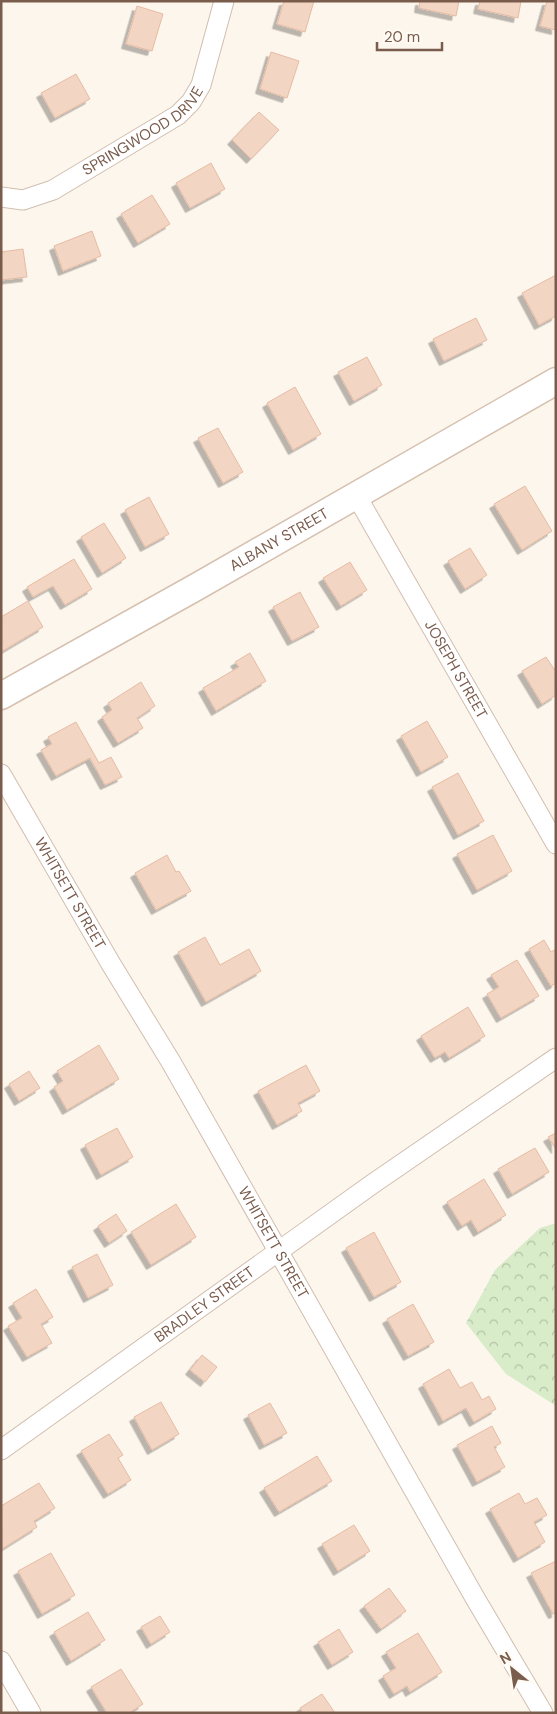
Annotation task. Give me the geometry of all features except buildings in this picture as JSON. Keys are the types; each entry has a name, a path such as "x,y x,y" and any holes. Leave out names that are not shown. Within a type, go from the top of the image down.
{"street":[{"name":"SPRINGWOOD DRIVE","path":"1,197 22,200 53,190 178,115 192,102 201,85 224,1"},
{"name":"ALBANY STREET","path":"1,696 556,381"},
{"name":"JOSEPH STREET","path":"356,495 556,844"},
{"name":"WHITSETT STREET","path":"1,774 111,964 171,1062 475,1598 543,1713"},
{"name":"BRADLEY STREET","path":"1,1450 371,1185 556,1058"},
{"path":"1,1661 31,1713"}],"green space":[{"path":"556,1223 556,1406 506,1374 466,1323 495,1270 540,1228"}]}
